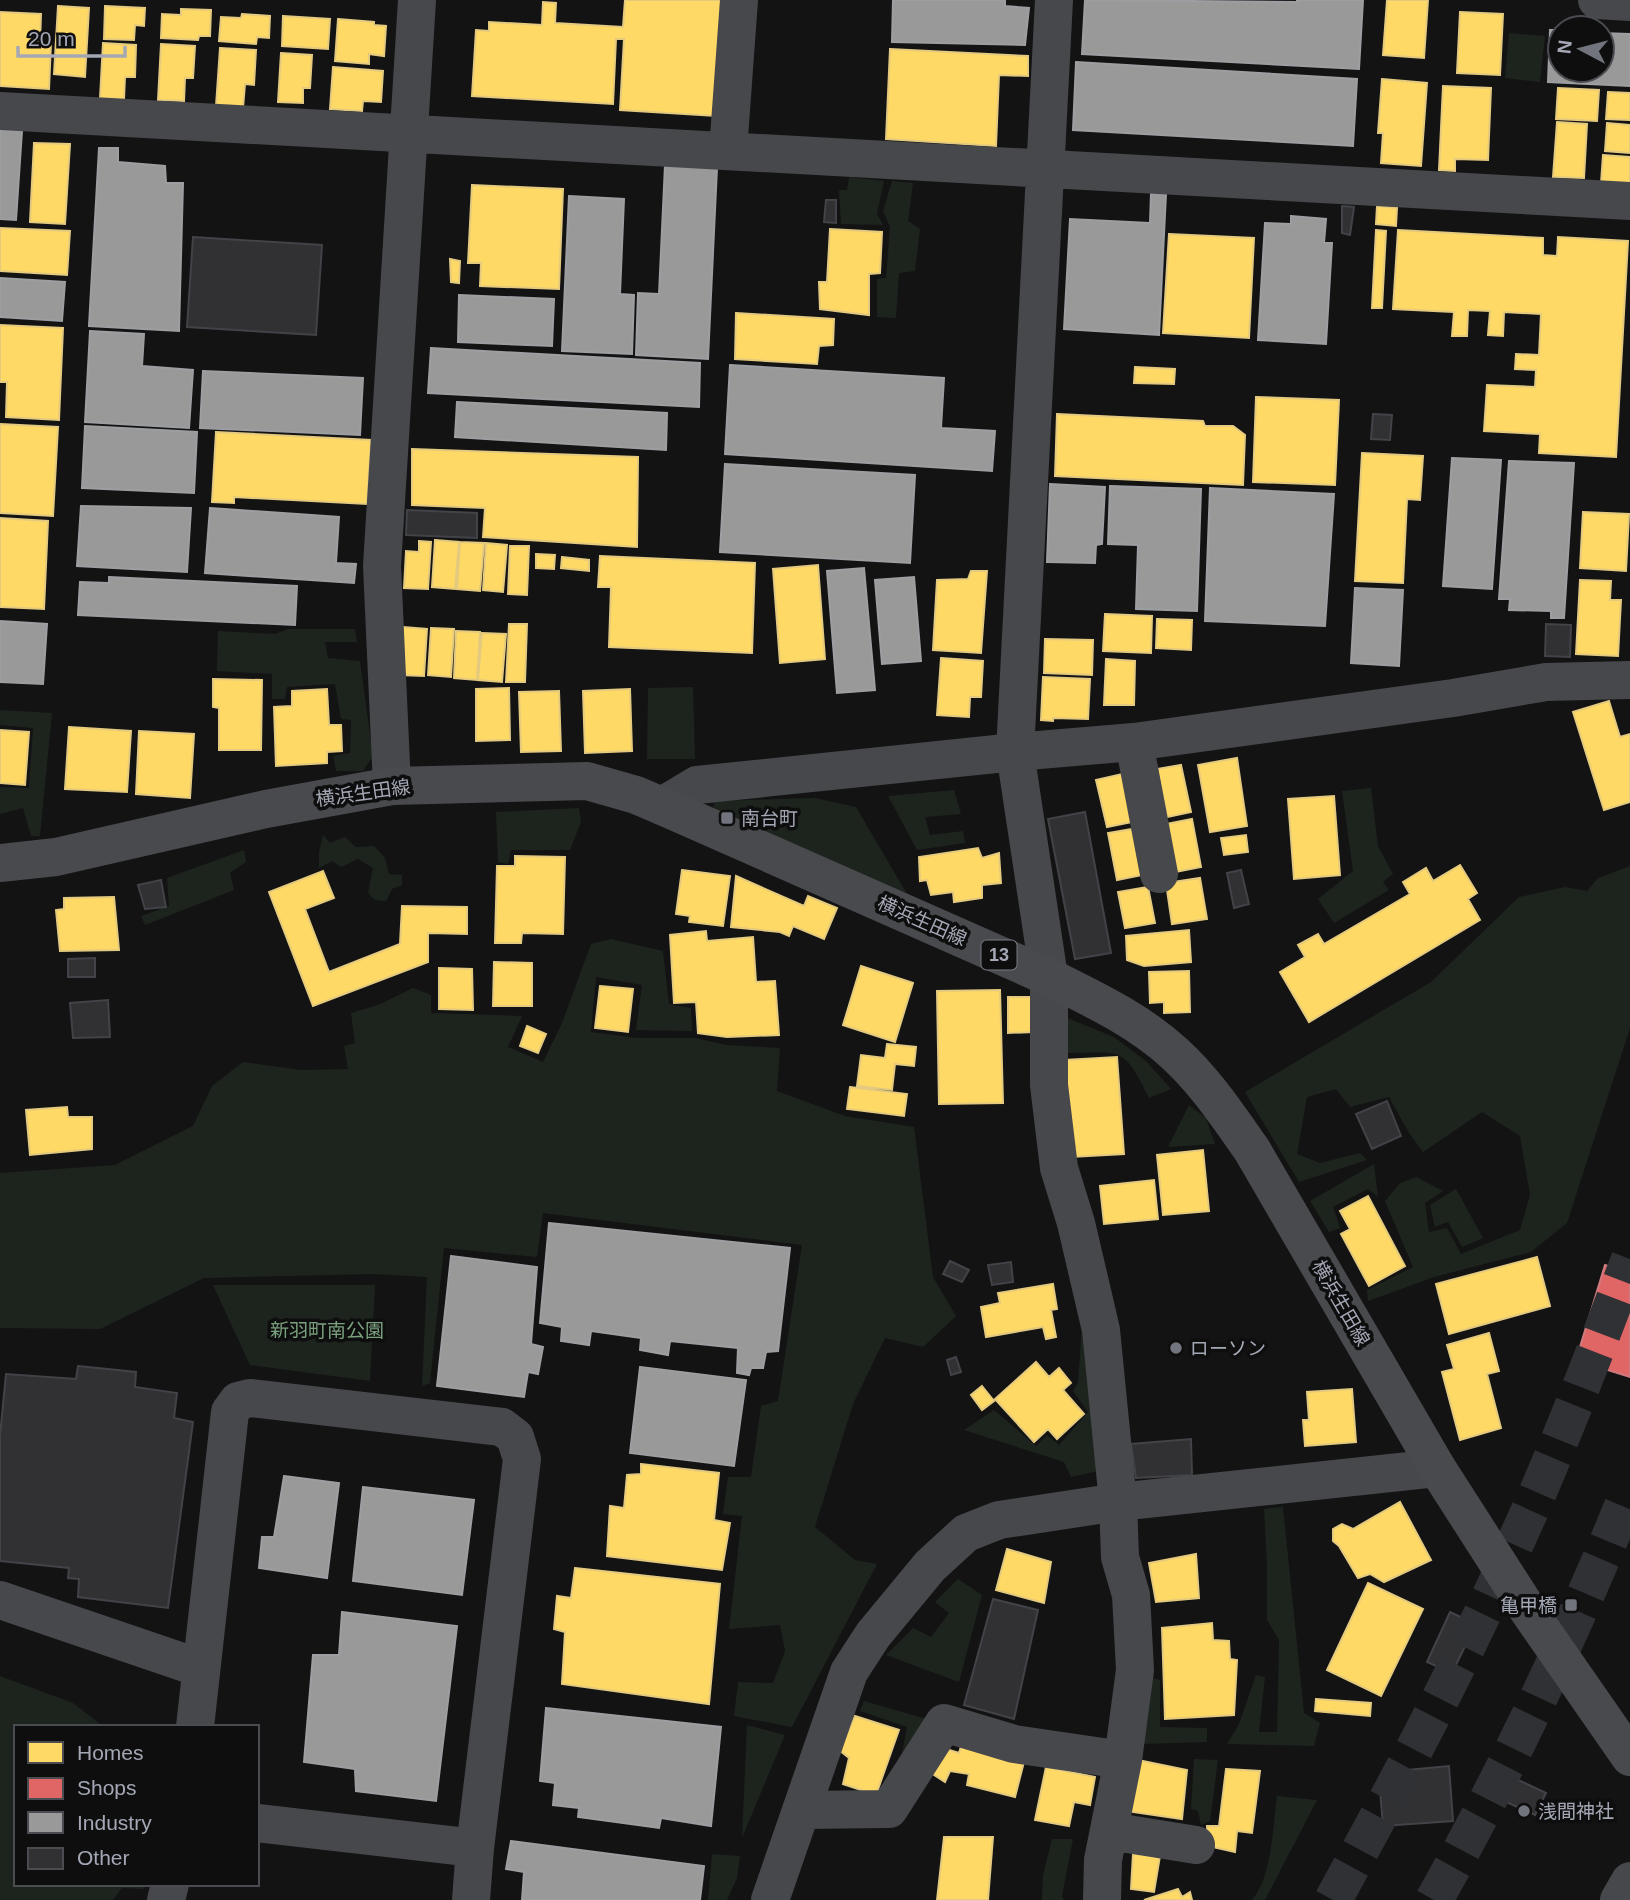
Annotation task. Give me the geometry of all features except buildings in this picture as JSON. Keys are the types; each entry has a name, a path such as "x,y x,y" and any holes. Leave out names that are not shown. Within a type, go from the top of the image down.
{"main road":[{"name":"横浜生田線","path":"0,863 56,857 266,809 392,786 587,781 636,795 662,806 1049,977 1101,1003 1174,1052 1216,1099 1252,1150 1437,1468 1528,1610 1630,1757"}],"street":[{"path":"392,786 382,566 417,0"},
{"path":"728,151 739,0"},
{"path":"1054,0 1015,752 1049,977 1049,1085 1059,1168 1076,1223 1101,1330 1118,1502 1120,1556 1131,1595 1135,1670 1122,1760 1103,1860 1101,1900"},
{"path":"1597,0 1630,2"},
{"path":"0,111 1630,201"},
{"path":"662,806 697,785 1134,742 1453,698 1546,682 1630,680"},
{"path":"1134,742 1159,874"},
{"path":"195,1725 230,1412 238,1401 250,1398 502,1427 515,1437 522,1459 471,1900"},
{"path":"770,1900 849,1672 873,1635 930,1566 966,1533 999,1520 1118,1502 1437,1468"},
{"path":"0,1600 200,1668"},
{"path":"801,1810 889,1808 944,1723 1014,1744 1122,1760"},
{"path":"259,1823 475,1848"},
{"path":"1109,1831 1196,1845"},
{"path":"1619,1900 1630,1881"}],"green space":[{"path":"1509,33 1545,36 1540,82 1505,78"},
{"path":"849,177 884,181 877,214 883,225 841,224 839,190 847,190"},
{"path":"892,181 913,183 908,221 920,229 915,271 899,273 896,318 877,317 877,279 886,278 890,227 883,211"},
{"path":"288,629 355,629 357,642 325,642 328,658 360,661 373,756 363,771 336,771 333,756 350,753 351,720 341,719 335,684 287,687 285,699 272,699 272,674 217,671 218,631 275,634"},
{"path":"693,687 695,759 647,759 648,688"},
{"path":"0,710 52,713 40,836 31,836 23,808 0,814 0,787 29,788 33,728 0,725"},
{"path":"1371,788 1378,846 1393,874 1383,882 1389,890 1334,923 1318,899 1353,871 1342,791"},
{"path":"954,790 961,814 925,817 930,835 963,831 965,843 917,850 888,796"},
{"path":"815,798 856,807 907,894 712,811 715,801"},
{"path":"579,808 581,822 570,850 511,850 508,864 498,862 496,812"},
{"path":"323,835 330,843 345,837 356,847 374,846 385,858 389,874 402,875 402,885 392,889 386,901 375,900 368,893 373,868 358,859 341,867 332,861 319,868"},
{"path":"244,850 246,862 230,873 234,890 145,925 141,916 169,906 167,878"},
{"path":"1630,866 1630,1028 1567,1223 1531,1252 1434,1277 1368,1301 1367,1290 1413,1267 1385,1201 1400,1183 1416,1177 1443,1191 1425,1203 1429,1232 1447,1228 1461,1254 1520,1230 1530,1195 1520,1136 1482,1112 1423,1152 1389,1097 1350,1107 1336,1089 1307,1097 1297,1154 1320,1163 1360,1153 1367,1160 1299,1182 1245,1092 1431,982 1519,897 1565,887 1587,891 1598,878"},
{"path":"611,939 663,951 669,1004 691,1008 692,1031 636,1030 642,985 596,977 591,1032 637,1038 696,1038 726,1045 780,1048 777,1091 845,1116 914,1127 933,1277 956,1316 923,1347 885,1338 853,1404 815,1527 855,1560 877,1564 792,1727 734,1716 738,1682 773,1683 785,1651 780,1625 729,1629 742,1516 723,1514 728,1477 751,1477 761,1406 778,1401 802,1245 543,1213 537,1257 444,1248 430,1383 422,1386 427,1277 373,1274 204,1278 100,1329 0,1328 0,1173 115,1165 193,1126 212,1086 243,1062 301,1070 348,1069 344,1046 355,1043 351,1013 378,1005 413,988 431,995 431,1013 522,1016 508,1047 543,1062 562,1023 591,944"},
{"path":"1065,1017 1114,1037 1146,1061 1171,1089 1149,1098 1133,1069 1119,1056 1110,1053 1066,1053"},
{"path":"1189,1105 1206,1118 1215,1144 1168,1147"},
{"path":"1374,1164 1378,1197 1368,1189 1333,1207 1340,1228 1329,1232 1310,1201"},
{"path":"1456,1189 1483,1238 1462,1247 1448,1222 1435,1227 1430,1205"},
{"name":"新羽町南公園","path":"213,1285 375,1285 370,1381 250,1365"},
{"path":"1084,1295 1102,1470 1071,1477 1064,1462 964,1430 994,1410 1036,1446 1047,1435 1059,1445 1088,1412 1073,1391 1078,1383"},
{"path":"1283,1507 1304,1713 1320,1723 1314,1746 1227,1744 1239,1724 1256,1675 1265,1677 1259,1732 1277,1732 1279,1640 1267,1620 1264,1509"},
{"path":"958,1579 982,1595 959,1682 886,1655 913,1628 931,1637 949,1613 935,1602"},
{"path":"0,1676 73,1703 101,1725 14,1725 14,1886 145,1886 144,1889 122,1888 113,1900 0,1900"},
{"path":"1149,1677 1160,1680 1160,1727 1207,1728 1207,1742 1141,1744"},
{"path":"864,1701 930,1720 897,1779 907,1727 860,1711"},
{"path":"747,1725 785,1735 742,1838"},
{"path":"1194,1759 1218,1760 1210,1821 1201,1825 1198,1811 1191,1809"},
{"path":"1277,1796 1317,1800 1265,1900 1252,1900 1259,1890 1268,1865"},
{"path":"1052,1839 1073,1839 1062,1896 1064,1900 1042,1900 1043,1875"},
{"path":"712,1854 740,1856 737,1878 727,1900 708,1900"}],"tunnel":[{"path":"1333,1900 1426,1727 1491,1595 1559,1442 1630,1259"},
{"path":"1434,1900 1539,1698 1630,1489"}],"place":[{"name":"南台町","path":"727,818"},
{"name":"ローソン","path":"1176,1348"},
{"name":"亀甲橋","path":"1571,1605"},
{"name":"浅間神社","path":"1524,1811"}]}
